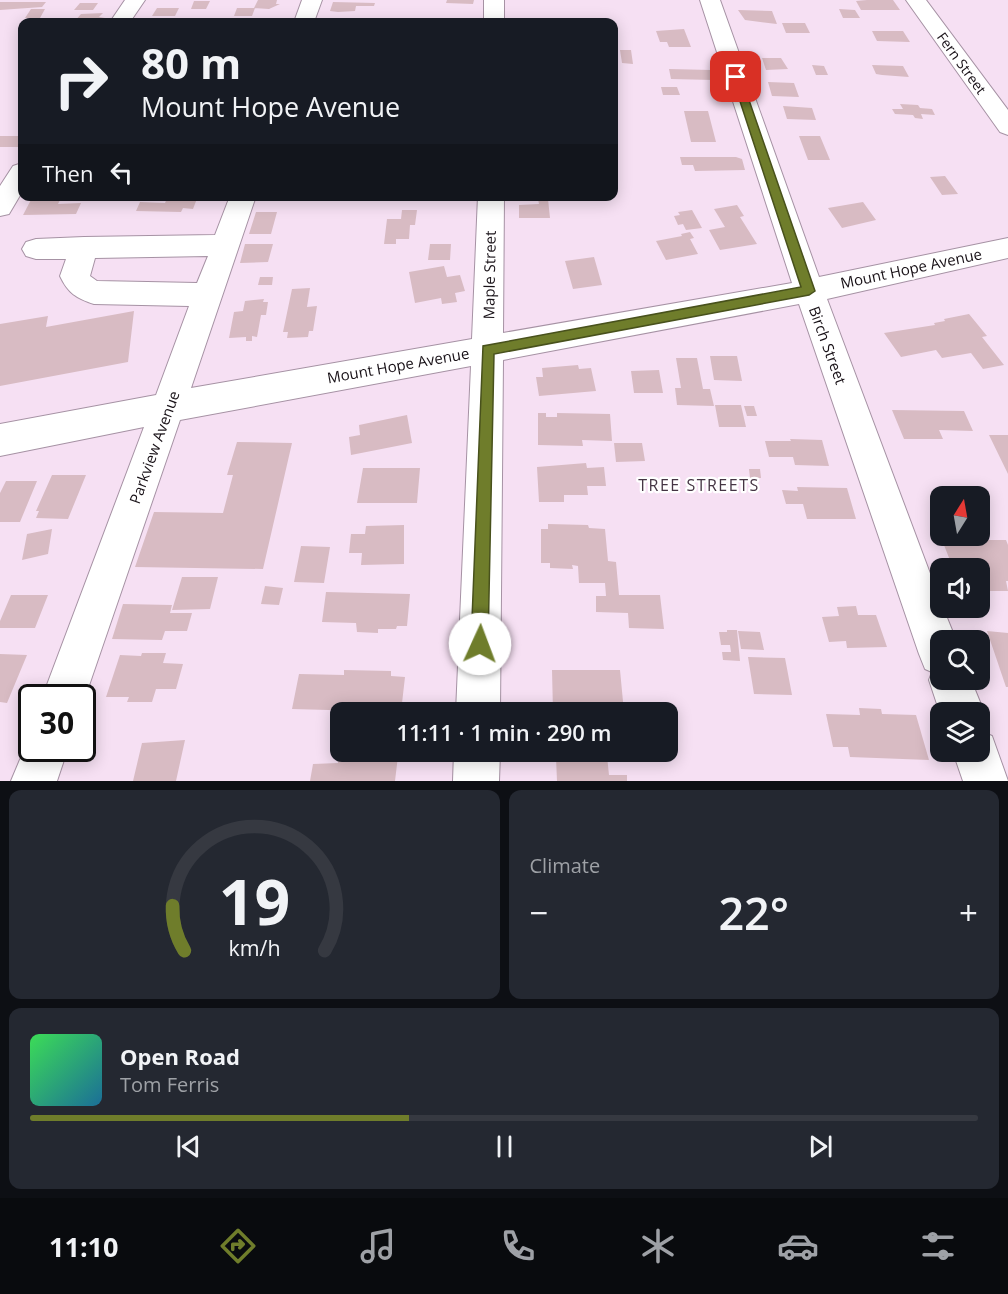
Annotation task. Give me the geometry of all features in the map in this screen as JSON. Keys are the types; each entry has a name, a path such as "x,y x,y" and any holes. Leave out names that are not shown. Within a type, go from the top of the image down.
{"street":[{"path":"123,18 135,0"},
{"path":"305,18 312,0"},
{"path":"494,0 494,18"},
{"name":"Birch Street","path":"710,0 809,291 931,630"},
{"name":"Fern Street","path":"916,0 1008,127"},
{"path":"0,207 18,178"},
{"name":"Parkview Avenue","path":"69,684 241,201"},
{"name":"Maple Street","path":"478,702 490,201"},
{"path":"36,249 226,245"},
{"path":"84,247 75,276 79,285 94,292 208,295"},
{"name":"Mount Hope Avenue","path":"0,440 169,407 809,291 1008,248"},
{"path":"34,781 41,762"},
{"path":"476,781 477,762"},
{"path":"979,762 986,781"}],"building":[{"path":"258,0 277,0 276,4 280,4 269,9 254,8"},
{"path":"447,0 474,0 473,4 446,3"},
{"path":"893,0 900,10 861,10 856,1"},
{"path":"194,1 210,1 206,9 191,9"},
{"path":"0,2 46,2 42,7 0,10"},
{"path":"333,2 375,3 374,6 356,6 355,11 338,12 330,11"},
{"path":"80,3 98,3 93,10 74,10"},
{"path":"157,8 179,8 175,16 152,16"},
{"path":"237,8 255,8 252,16 234,16"},
{"path":"31,9 45,9 40,18 25,18"},
{"path":"839,9 855,10 860,18 843,18"},
{"path":"738,10 772,11 777,24 745,20"},
{"path":"103,13 99,17 105,18 78,18 81,14"},
{"path":"782,23 805,23 810,33 786,33"},
{"path":"684,29 691,47 669,47 667,42 660,42 656,31"},
{"path":"872,31 903,31 910,42 877,41"},
{"path":"620,50 631,50 633,64 622,63"},
{"path":"762,58 781,58 788,69 766,70"},
{"path":"812,65 824,66 828,75 816,75"},
{"path":"872,65 903,66 909,77 876,74"},
{"path":"669,69 711,70 713,80 671,79"},
{"path":"768,82 794,83 799,97 772,96"},
{"path":"661,87 677,87 680,95 663,95"},
{"path":"900,104 932,109 935,115 921,114 923,119 915,118 913,115 895,114 892,109 903,109"},
{"path":"783,106 812,108 816,120 787,119"},
{"path":"684,111 708,111 716,142 691,142"},
{"path":"0,136 18,136 18,147 0,147"},
{"path":"799,136 820,136 830,160 808,160"},
{"path":"680,157 736,157 742,159 745,170 695,171 693,165 682,165"},
{"path":"945,176 958,194 942,195 930,177"},
{"path":"30,201 60,201 58,204 81,203 76,214 23,215"},
{"path":"166,201 196,201 193,209 183,208 181,212 136,211 140,202 165,203"},
{"path":"538,201 548,201 550,218 519,218 519,205 539,204"},
{"path":"863,202 876,220 842,228 828,208"},
{"path":"737,205 744,216 740,217 757,244 720,250 709,230 725,227 714,209"},
{"path":"402,210 417,210 415,225 410,225 409,239 396,239 396,244 384,244 387,219 401,219"},
{"path":"692,210 702,228 686,230 683,224 678,225 674,216 680,215 678,212"},
{"path":"256,212 277,212 271,234 249,234"},
{"path":"690,232 694,238 690,239 698,254 666,260 656,241 682,236 681,234"},
{"path":"245,244 273,244 268,262 240,263"},
{"path":"430,244 451,244 450,260 428,260"},
{"path":"594,257 602,285 573,289 565,261"},
{"path":"444,266 447,277 460,275 465,291 455,293 457,302 442,304 441,298 415,303 409,272"},
{"path":"260,277 273,277 272,285 258,285"},
{"path":"310,288 307,307 317,306 313,331 309,331 308,337 287,338 288,332 283,332 292,289"},
{"path":"264,299 263,302 268,302 266,315 261,315 257,337 252,336 252,341 246,341 246,337 229,338 234,312 243,311 245,301"},
{"path":"134,311 128,362 0,386 0,324 48,316 46,327"},
{"path":"969,314 987,336 982,337 1004,365 983,369 971,353 942,358 936,350 901,357 884,333 935,325 934,323 945,321 944,319"},
{"path":"710,356 737,356 742,381 714,380"},
{"path":"676,358 697,358 703,389 710,389 714,406 677,405 675,388 681,388"},
{"path":"578,365 579,369 591,368 596,391 539,396 536,377 543,377 542,368"},
{"path":"659,370 663,393 634,393 631,371"},
{"path":"715,405 741,405 746,427 719,427"},
{"path":"744,406 754,406 757,416 747,416"},
{"path":"892,410 964,411 973,431 939,430 943,439 904,439"},
{"path":"538,413 546,413 546,417 557,417 557,413 610,414 612,441 582,440 583,446 538,445"},
{"path":"407,415 412,443 351,455 349,437 360,435 359,425"},
{"path":"989,435 1008,435 1008,474"},
{"path":"790,439 822,440 829,466 795,465 793,457 769,457 765,441 791,441"},
{"path":"237,442 292,443 263,569 135,567 154,512 223,513 233,475 227,475"},
{"path":"614,443 642,443 645,461 616,462"},
{"path":"586,463 587,468 604,467 606,486 587,486 588,495 564,495 564,502 539,502 537,467"},
{"path":"363,468 420,468 417,503 357,503"},
{"path":"749,469 760,469 761,478 750,478"},
{"path":"52,475 86,475 68,519 36,518 39,511 36,511"},
{"path":"6,481 37,481 20,522 0,522 0,493"},
{"path":"797,487 847,488 856,519 807,519 803,504 786,504 782,490 798,491"},
{"path":"548,524 588,525 589,528 605,529 608,561 616,562 619,595 660,595 664,629 629,628 628,613 596,612 596,596 606,596 605,583 579,583 578,566 572,565 573,569 550,568 550,563 541,563 541,529 548,529"},
{"path":"404,525 404,564 361,565 362,553 349,553 351,534 365,534 366,526"},
{"path":"52,529 48,554 22,560 27,534"},
{"path":"990,540 1006,540 1008,545 1008,581 1006,581 1008,591 990,591 990,558 949,558 944,546 990,546"},
{"path":"301,546 330,547 324,583 294,582"},
{"path":"182,577 218,577 210,609 172,610"},
{"path":"265,586 283,588 279,605 261,604"},
{"path":"326,592 410,594 407,626 397,626 396,629 378,629 378,633 357,632 356,623 322,622"},
{"path":"11,595 48,595 35,628 0,628 0,621"},
{"path":"123,604 172,605 170,613 192,613 187,631 165,631 162,640 112,639"},
{"path":"856,606 858,615 876,615 887,647 847,648 846,641 829,642 822,617 839,616 837,607"},
{"path":"727,630 737,630 740,661 723,660 722,652 731,652 730,645 721,645 719,632 727,632"},
{"path":"738,631 760,632 764,650 741,649"},
{"path":"990,631 1008,633 1008,687 1006,687 990,640"},
{"path":"142,653 166,653 163,663 183,664 176,689 156,689 152,702 127,702 129,697 106,697 120,655 141,656"},
{"path":"0,654 27,655 7,703 0,702"},
{"path":"748,657 785,658 792,695 754,694"},
{"path":"344,670 391,671 391,676 405,677 402,702 330,702 330,710 292,709 299,674 344,675"},
{"path":"552,670 620,670 623,702 553,702"},
{"path":"859,708 881,709 882,714 916,715 929,760 850,757 848,747 833,747 826,714 860,715"},
{"path":"185,740 176,781 133,781 142,743"},
{"path":"397,762 395,781 310,781 313,764"},
{"path":"556,762 608,762 609,775 627,775 627,781 557,781"}],"district":[{"name":"TREE STREETS","path":"699,485"}],"route":[{"path":"480,644 488,349 809,291 736,77"}]}
